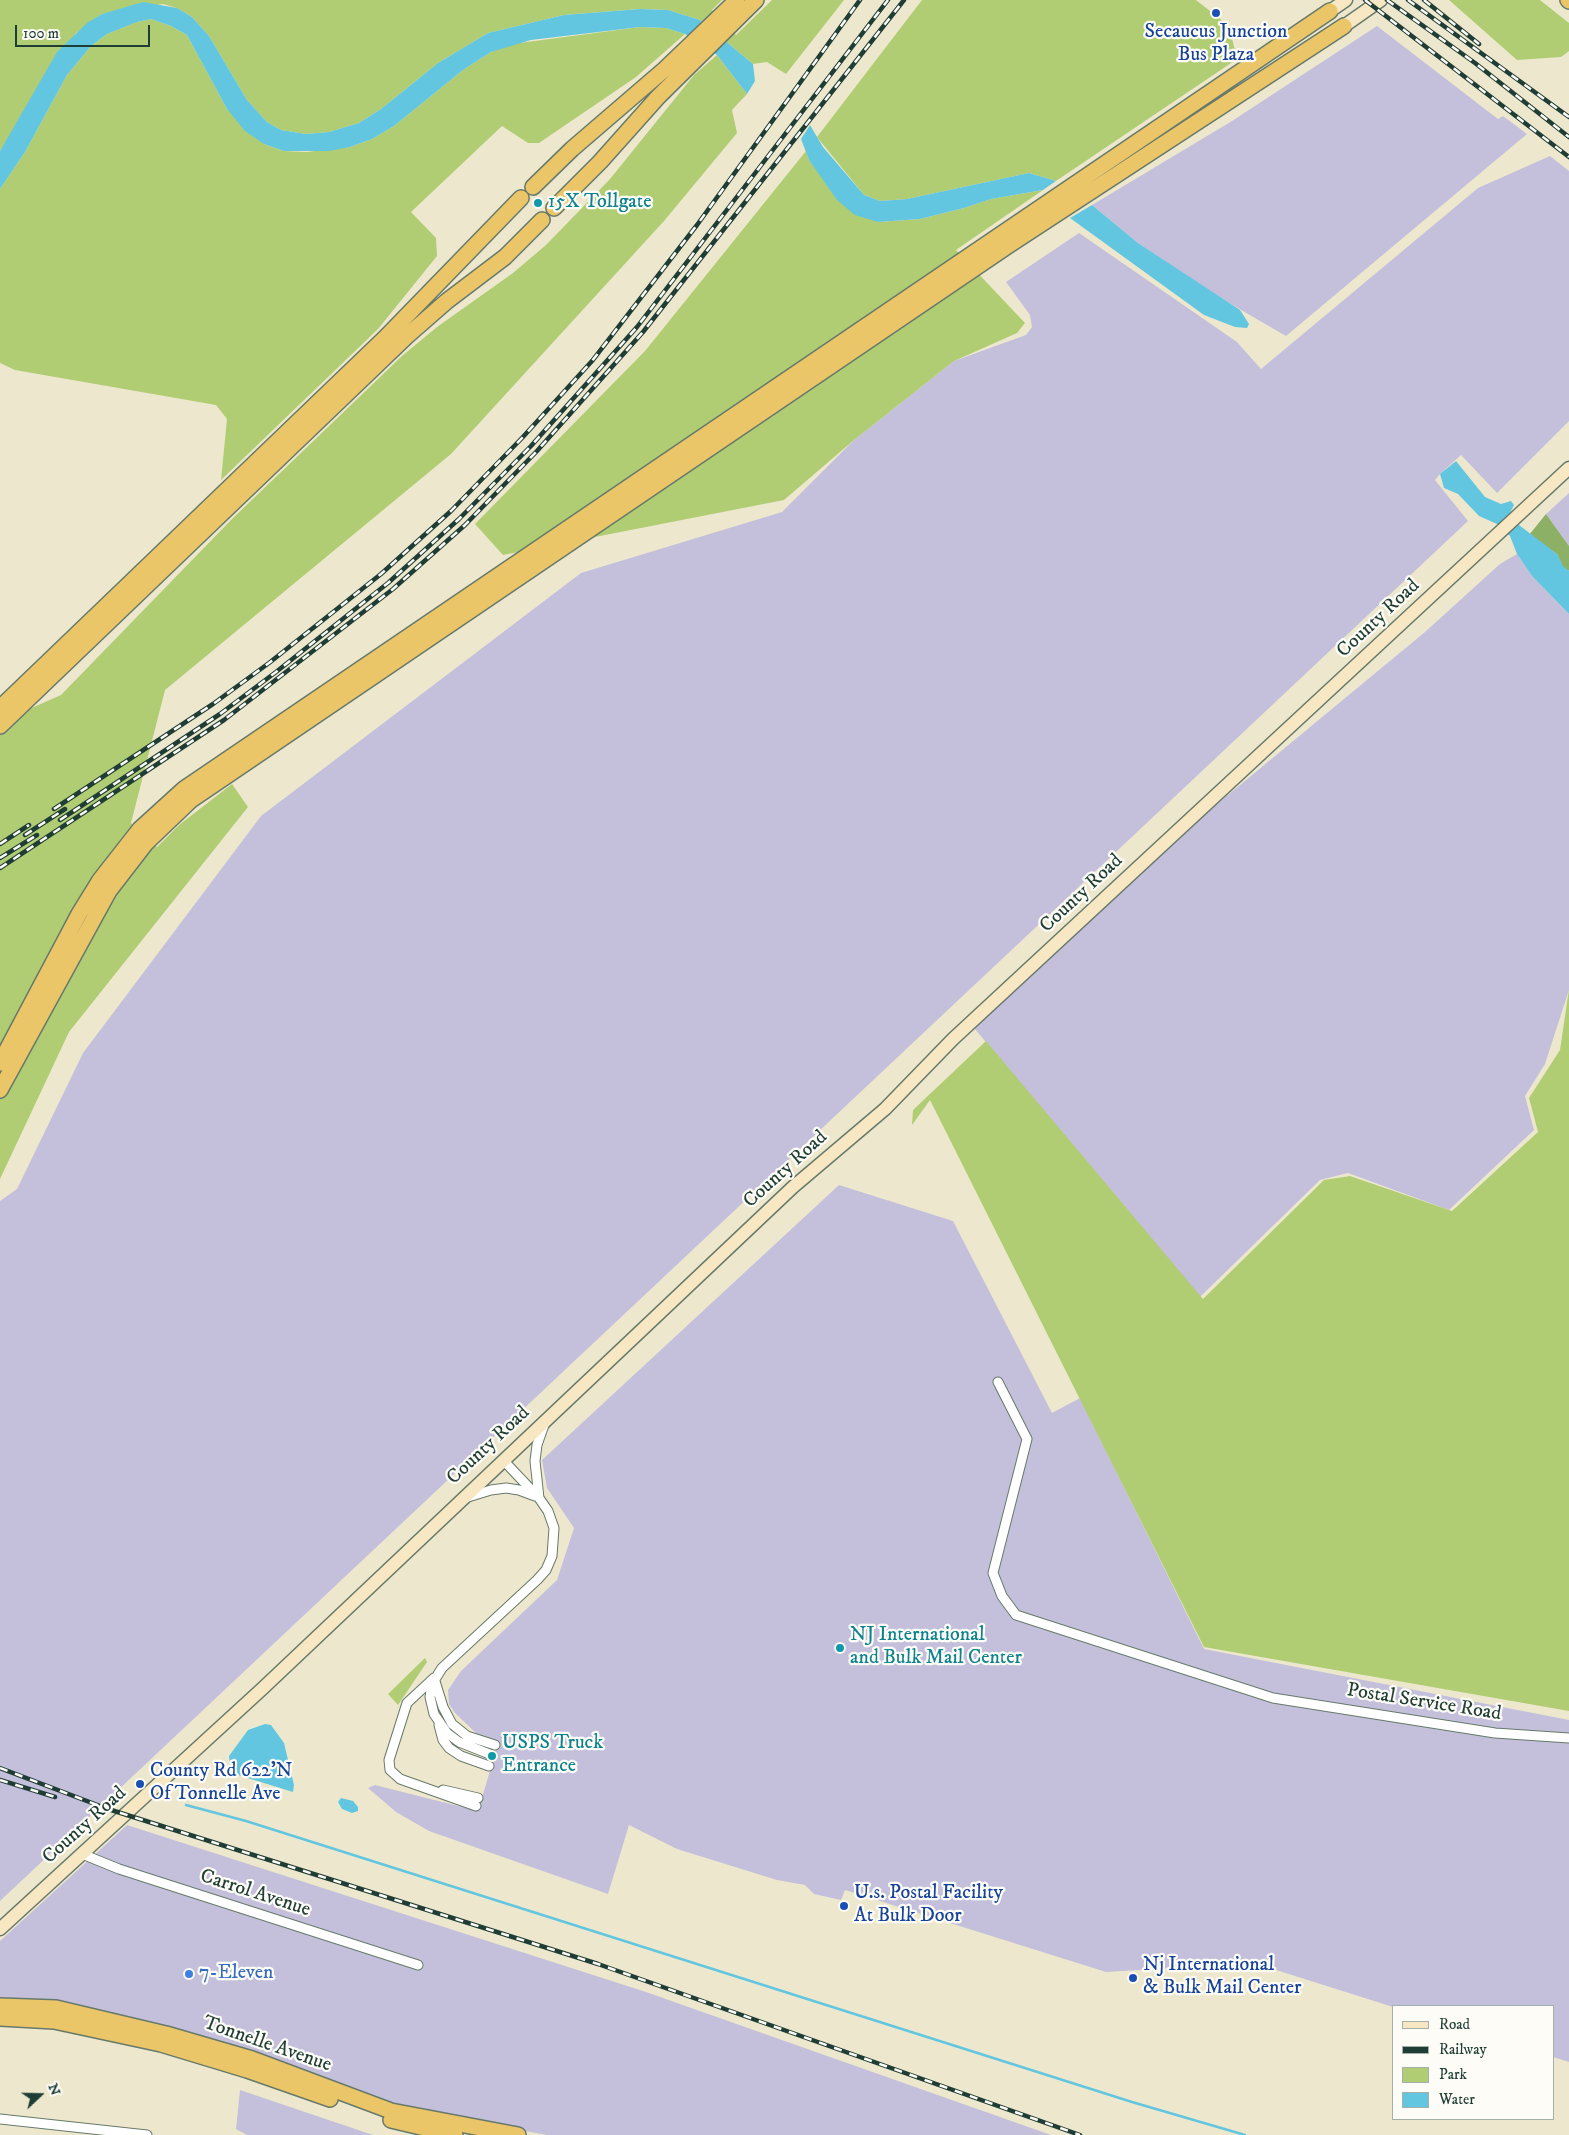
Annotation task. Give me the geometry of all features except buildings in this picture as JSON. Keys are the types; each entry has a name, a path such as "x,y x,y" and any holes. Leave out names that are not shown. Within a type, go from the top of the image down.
{"highway":[{"path":"730,16 737,0"},
{"path":"554,208 688,57 730,16 756,0"},
{"path":"0,1090 98,908 154,825 184,789 1330,11"},
{"path":"0,1064 89,896 119,854 154,825 1009,245 1344,26"},
{"path":"533,187 572,149 688,57"},
{"path":"0,726 522,198"},
{"path":"0,708 229,496 412,331 504,257 542,220"},
{"name":"Tonnelle Avenue","path":"0,2006 56,2008 166,2034 252,2059 391,2111 518,2135"},
{"name":"Tonnelle Avenue","path":"0,2018 54,2021 161,2044 247,2070 390,2120 455,2135"}],"main road":[{"path":"1330,11 1346,0"},
{"path":"1344,26 1381,0"},
{"name":"County Road","path":"0,1929 262,1689 459,1500 793,1187 885,1109 953,1039 1569,468"},
{"name":"County Road","path":"0,1920 30,1902"}],"street":[{"name":"Postal Service Road","path":"998,1382 1026,1439 993,1573 1002,1596 1016,1615 1274,1698 1495,1733 1569,1738"},
{"path":"540,1498 535,1469 535,1454 547,1418"},
{"path":"477,1802 397,1777 390,1766 395,1740 410,1699 546,1570 554,1547 554,1528 548,1511 540,1498 502,1460"},
{"path":"459,1500 486,1491 506,1488 520,1490 540,1498"},
{"path":"434,1678 430,1697 443,1740 449,1748 460,1756 489,1766"},
{"path":"434,1678 443,1707 452,1724 468,1736 495,1746"},
{"path":"438,1723 459,1742 492,1755"},
{"name":"Carrol Avenue","path":"82,1854 130,1872 418,1965"},
{"path":"0,2118 147,2135"}],"shaded area":[{"path":"1377,26 1498,119 1503,116 1527,134 1286,336 1217,296 1138,243 1092,205 1232,121"},
{"path":"1550,156 1569,171 1569,421 1497,493 1461,455 1440,474 1435,480 1468,521 0,1901 0,1201 17,1189 83,1053 261,816 581,573 782,512 854,440 954,361 1026,335 1032,327 1030,315 1006,282 1079,233 1237,342 1261,369 1478,188"},
{"path":"1569,493 1569,546 1546,514"},
{"path":"1517,554 1532,576 1569,614 1569,990 1545,1064 1525,1096 1534,1130 1449,1210 1348,1173 1320,1180 1200,1297 974,1028 1217,804 1425,632 1500,564"},
{"name":"NJ International and Bulk Mail Center","path":"839,1185 953,1221 1052,1413 1080,1398 1204,1649 1569,1720 1569,2062 1554,2057 1554,2005 1392,2005 1392,2007 1254,1963 1106,1972 845,1890 841,1900 814,1894 805,1885 777,1880 677,1849 629,1825 608,1894 429,1831 396,1812 368,1788 375,1785 478,1811 498,1744 479,1736 455,1713 449,1704 448,1690 461,1671 557,1580 574,1528 547,1488 542,1460"},
{"path":"127,1825 646,1992 1051,2135 547,2135 425,2113 0,1999 0,1941"},
{"path":"240,2090 373,2135 247,2135 236,2129"}],"green space":[{"path":"0,0 722,0 712,10 736,35 772,0 844,0 786,74 767,62 753,64 700,20 668,10 640,9 564,15 488,33 438,63 381,109 359,123 329,132 306,134 281,130 267,122 247,100 209,36 192,17 177,8 163,4 102,14 76,33 0,151"},
{"path":"922,0 1196,0 1229,26 1237,59 1056,181 1029,173 907,199 880,201 864,195 817,137"},
{"path":"1449,0 1540,0 1569,23 1569,51 1561,57 1517,60"},
{"path":"151,19 171,26 187,35 227,109 264,144 284,151 306,152 350,147 372,139 394,126 463,70 491,52 512,44 640,27 666,28 685,34 636,77 539,143 528,143 502,126 411,212 436,238 437,256 378,329 221,480 227,419 216,405 15,370 0,363 0,189 25,152 67,75 91,46 107,34 137,22"},
{"path":"717,55 747,94 732,110 737,133 664,221 451,454 165,690 131,823 157,847 179,825 232,784 248,807 69,1032 0,1179 0,722 61,695 231,520 402,356 437,327 513,273 546,245 610,179 694,75"},
{"path":"806,151 809,160 823,177 878,222 920,219 991,199 1043,190 956,250 1025,323 1017,333 954,361 854,440 784,500 503,555 475,524 645,351"},
{"path":"1546,514 1569,546 1569,571 1563,567 1557,554 1529,535"},
{"path":"1569,989 1569,1711 1204,1647 930,1100 912,1125 913,1110 986,1041 1203,1299 1324,1180 1350,1176 1452,1211 1538,1132 1529,1098 1560,1050"},
{"path":"425,1658 427,1662 398,1705 388,1694"}],"water":[{"path":"143,2 177,8 192,17 209,36 247,100 267,122 281,130 306,134 329,132 359,123 381,109 438,63 488,33 564,15 640,9 668,10 700,20 753,64 755,81 747,94 717,55 685,34 666,28 640,27 531,40 491,52 463,70 394,126 372,139 350,147 329,151 284,151 264,144 245,131 227,109 187,35 171,26 151,19 137,22 107,34 91,46 67,75 25,152 0,189 0,151 57,52 87,23 102,14"},
{"path":"810,125 823,147 864,195 880,201 907,199 1029,173 1056,181 1043,190 991,199 920,219 878,222 855,215 837,200 809,160 801,139"},
{"path":"1092,205 1138,243 1240,310 1249,324 1247,328 1235,327 1204,315 1070,218"},
{"path":"1456,461 1485,497 1501,504 1511,501 1514,505 1510,513 1519,525 1557,554 1563,566 1569,571 1569,614 1532,576 1517,554 1510,536 1497,524 1479,516 1458,494 1444,488 1440,474"},
{"path":"265,1724 271,1725 284,1743 294,1785 293,1792 238,1775 230,1766 229,1756 248,1730"},
{"path":"341,1798 353,1801 358,1807 358,1811 352,1813 342,1809 338,1802"}],"waterway":[{"path":"186,1805 246,1821 1132,2102 1245,2135"}],"railway":[{"path":"54,809 213,704 269,663 381,574 451,511 522,438 592,361 697,225 860,0"},
{"path":"60,820 220,714 276,672 388,583 459,519 531,446 637,327 888,0"},
{"path":"0,868 224,720 393,589 465,525 537,451 643,332 904,0"},
{"path":"1365,0 1569,157"},
{"path":"1387,0 1475,63 1569,137"},
{"path":"1408,0 1569,117"},
{"path":"1424,0 1479,44"},
{"path":"25,835 65,809"},
{"path":"0,844 29,825"},
{"path":"0,858 37,835"},
{"path":"0,1768 108,1809 598,1964 1080,2135"},
{"path":"0,1780 55,1797"}],"place":[{"name":"Secaucus Junction Bus Plaza","path":"1216,13"},
{"name":"15X Tollgate","path":"538,203"},
{"name":"NJ International and Bulk Mail Center","path":"840,1648"},
{"name":"USPS Truck Entrance","path":"492,1756"},
{"name":"County Rd 622'N Of Tonnelle Ave","path":"140,1784"},
{"name":"U.s. Postal Facility At Bulk Door","path":"844,1906"},
{"name":"7-Eleven","path":"189,1974"},
{"name":"Nj International & Bulk Mail Center","path":"1133,1978"}]}
